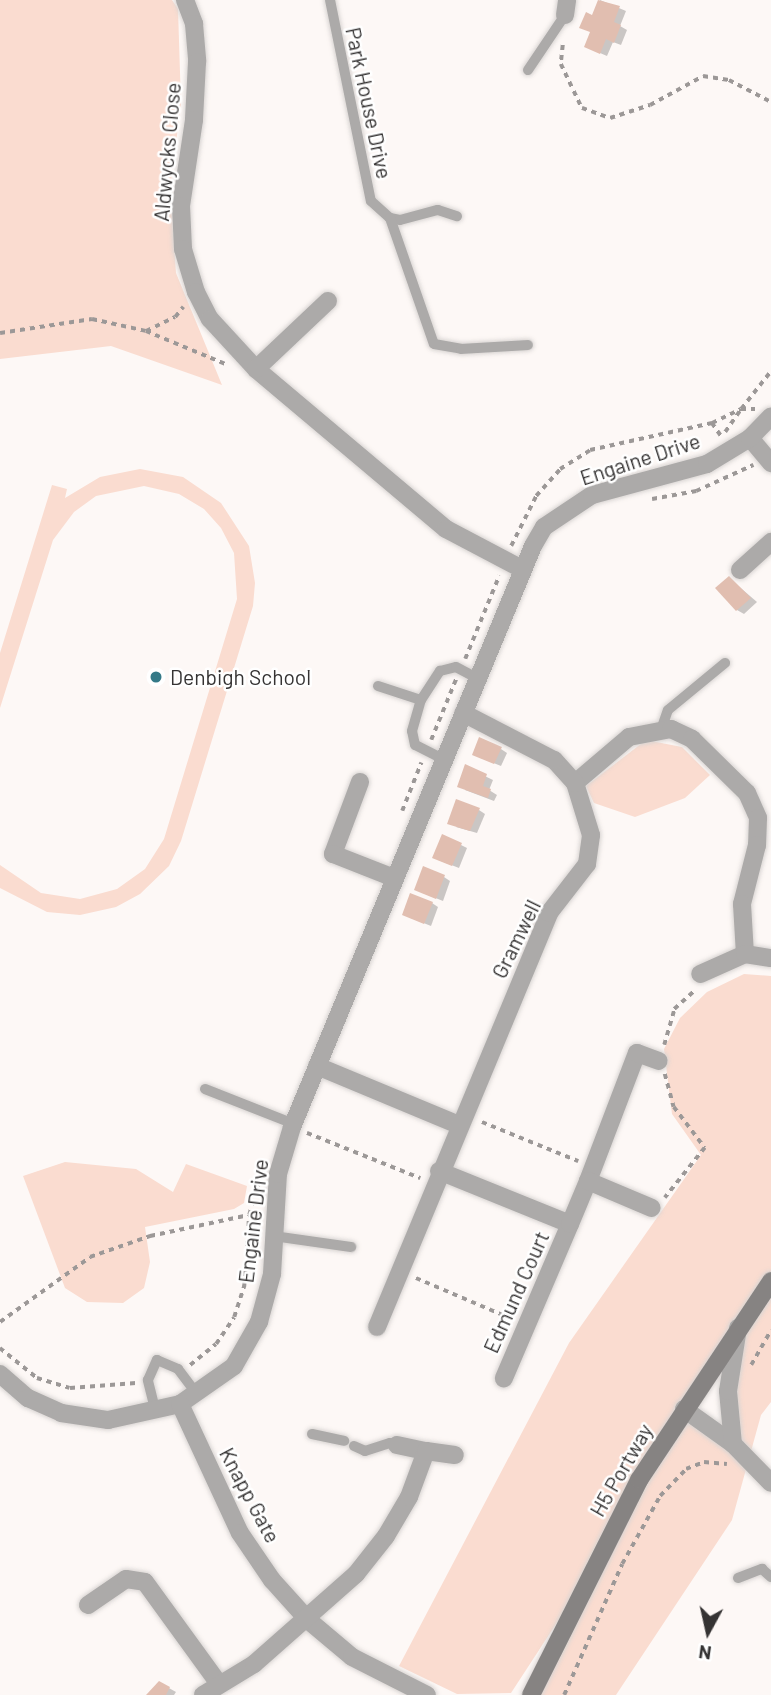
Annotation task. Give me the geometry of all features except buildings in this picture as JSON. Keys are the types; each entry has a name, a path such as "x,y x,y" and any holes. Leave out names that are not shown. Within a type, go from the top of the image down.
{"street":[{"name":"Aldwycks Close","path":"186,0 194,24 197,62 194,120 181,206 183,249 196,292 210,318 257,369 446,528 522,569"},
{"path":"257,369 328,301"},
{"name":"Engaine Drive","path":"0,1374 28,1398 61,1413 108,1420 156,1413 180,1404 198,1395 234,1366 260,1322 272,1274 272,1236 278,1174 293,1126 522,569 544,527 564,510 592,495 707,464 750,438 771,416"},
{"path":"750,438 771,463"},
{"path":"740,570 771,542"},
{"name":"Gramwell","path":"377,1327 548,913 587,864 592,835 575,783 543,753 463,713"},
{"path":"575,783 629,737 661,730 692,739 747,793 765,818 742,904 745,954"},
{"path":"360,782 333,854 394,878"},
{"path":"700,975 745,954 771,958"},
{"name":"Edmund Court","path":"504,1378 590,1174 632,1050 659,1061"},
{"path":"317,1066 461,1119"},
{"path":"590,1174 652,1208"},
{"name":"Edmund Court","path":"437,1178 570,1224"},
{"name":"H5 Portway","path":"531,1695 639,1480 739,1325 771,1281"},
{"path":"733,1444 728,1391 739,1325"},
{"name":"Knapp Gate","path":"180,1404 240,1533 272,1580 308,1620 352,1657 427,1695"},
{"path":"684,1409 733,1444 771,1483"},
{"path":"397,1445 455,1455"},
{"path":"203,1695 254,1664 308,1620 356,1574 386,1536 409,1497 426,1451"},
{"path":"88,1605 126,1579 145,1583 219,1684"}],"lane":[{"name":"Park House Drive","path":"330,0 371,201 390,218 433,344 461,349 528,345"},
{"path":"528,70 566,7"},
{"path":"390,218 400,220 439,210 457,216"},
{"path":"661,730 668,710 725,663"},
{"path":"443,759 415,744 412,731 421,700 440,671 456,667 477,678"},
{"path":"378,686 421,700"},
{"path":"205,1089 293,1126"},
{"path":"272,1236 351,1247"},
{"path":"156,1413 148,1380 157,1360 178,1369 198,1395"},
{"path":"312,1434 344,1441"},
{"path":"354,1447 365,1451 390,1443 397,1445"},
{"path":"738,1578 762,1569 771,1577"}],"path":[{"path":"566,7 561,64 582,108 610,118 650,105 703,76 729,80 771,102"},
{"path":"0,333 92,319 146,331 175,317 189,298"},
{"path":"712,423 741,409 771,371"},
{"path":"652,1208 668,1196 705,1148 674,1107 659,1061 674,1009 695,991 700,975"},
{"path":"461,1119 590,1174"},
{"path":"293,1126 437,1178"},
{"path":"0,1322 90,1257 150,1236 249,1215 244,1286 234,1317 216,1343 178,1369"},
{"path":"400,1271 527,1325"},
{"path":"749,1370 771,1330"},
{"path":"0,1349 37,1378 70,1388 101,1388 148,1380"},
{"path":"564,1695 622,1564 660,1496 686,1469 704,1462 740,1468 747,1461"}],"shaded area":[{"path":"0,0 172,0 178,9 181,104 170,189 176,273 222,385 111,346 0,359"},
{"path":"140,469 183,477 221,503 249,546 255,583 253,606 181,841 169,866 140,894 116,907 80,915 47,912 0,888 0,865 41,893 80,899 117,889 145,869 164,839 237,599 234,553 221,528 204,509 179,494 144,486 96,496 74,512 53,540 0,708 0,653 52,485 67,489 65,498 100,477"},
{"path":"646,740 682,747 710,775 685,798 635,817 594,803 586,786"},
{"path":"744,974 771,976 771,1402 761,1415 732,1520 616,1695 531,1695 588,1575 511,1693 457,1694 399,1666 569,1343 701,1155 672,1114 664,1049 680,1018 707,992","holes":["738,1327 733,1444 684,1409"]},
{"path":"65,1162 136,1169 173,1192 186,1164 247,1186 244,1203 234,1209 145,1227 150,1262 144,1288 123,1303 87,1302 65,1288 23,1176"}],"place":[{"name":"Denbigh School","path":"156,677"}]}
